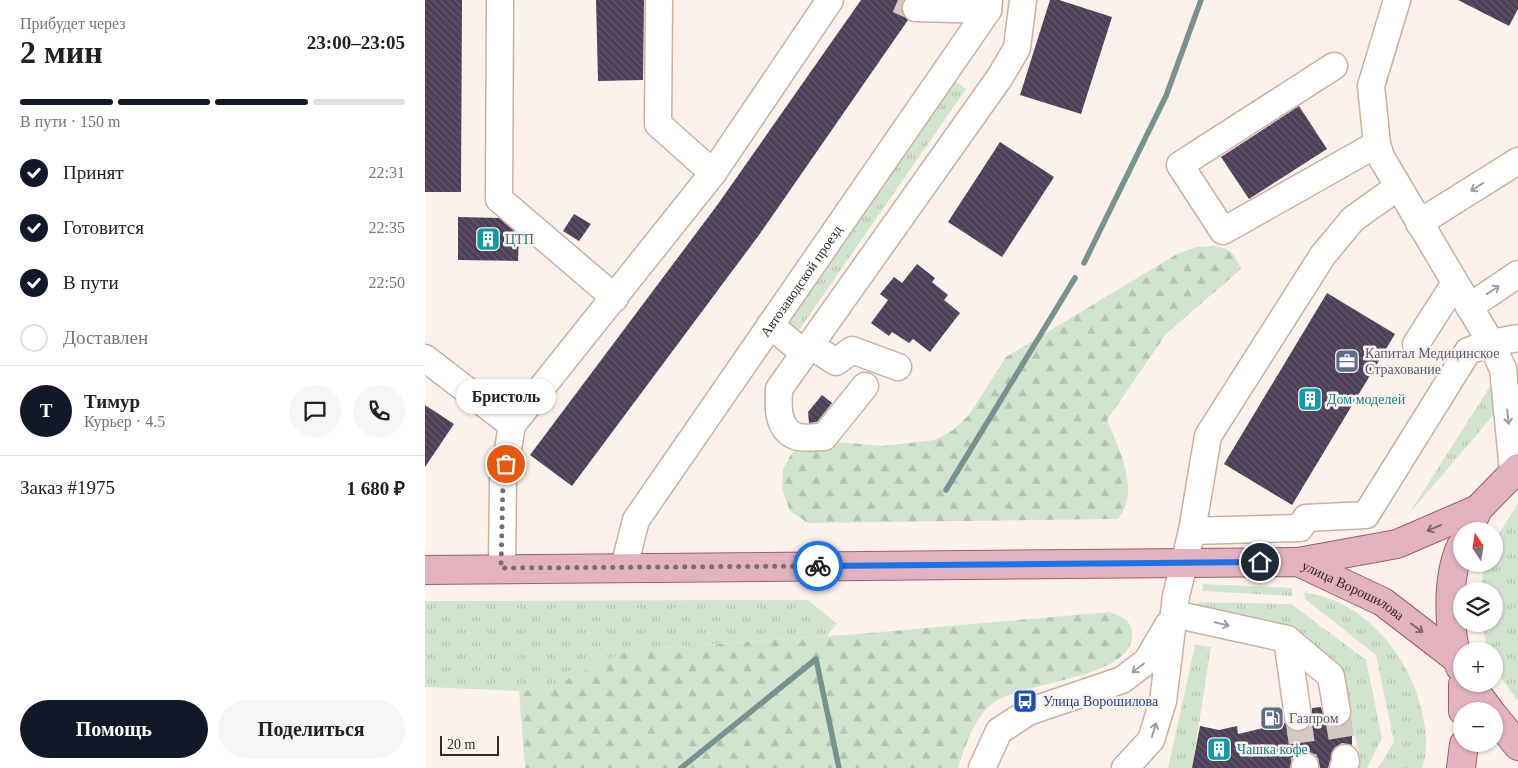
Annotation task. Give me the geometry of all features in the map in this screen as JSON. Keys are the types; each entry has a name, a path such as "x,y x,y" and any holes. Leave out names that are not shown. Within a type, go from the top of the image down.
{"main road":[{"path":"1298,562 1397,544 1473,520 1516,469"},
{"name":"улица Ворошилова","path":"425,570 1298,562 1383,602 1453,664"},
{"path":"1455,572 1449,608 1455,642"},
{"path":"1475,692 1483,702"},
{"path":"1503,727 1518,746"},
{"path":"1461,768 1463,752"}],"street":[{"path":"500,0 499,199 615,298"},
{"path":"659,0 658,124 713,173"},
{"path":"501,568 503,480 513,425 713,173 829,0"},
{"path":"865,386 824,437 796,437 782,425 778,406 779,389 1000,77 1017,48 1023,0"},
{"path":"1397,0 1371,86 1377,144 1381,157 1398,187 1511,375 1516,469"},
{"path":"916,8 989,5"},
{"name":"Автозаводской проезд","path":"624,568 636,520 989,5"},
{"path":"1334,66 1180,165 1223,231 1377,144"},
{"path":"1419,223 1518,161"},
{"path":"1125,768 1151,740 1163,701 1174,614 1192,531 1208,436 1323,255 1353,219 1398,187"},
{"path":"1469,307 1518,274"},
{"path":"1416,344 1455,283"},
{"path":"770,325 807,349 836,362 852,350 898,367"},
{"path":"1192,531 1300,528 1306,518 1365,515 1468,351 1491,343 1518,338"},
{"path":"425,358 513,425"},
{"path":"1174,614 1287,639 1331,676 1337,712"},
{"path":"982,768 999,731 1028,712 1122,680 1147,661 1174,614"},
{"path":"1287,639 1298,717"}],"green space":[{"path":"953,80 966,89 799,330 786,321"},
{"path":"1213,246 1224,248 1231,252 1241,269 1166,334 1107,420 1122,457 1128,483 1128,496 1125,508 1118,519 808,523 790,511 782,489 783,469 791,454 805,444 824,441 883,446 935,440 953,430 969,415 1006,357 1177,254 1196,247"},
{"path":"1489,388 1497,388 1497,411 1408,515"},
{"path":"1518,504 1518,701 1503,681 1503,642 1486,642 1484,632 1503,632 1503,582 1482,582 1484,572 1503,572 1503,527"},
{"path":"1203,584 1292,588 1293,596 1202,591"},
{"path":"1304,592 1326,597 1353,610 1380,632 1401,660 1416,691 1424,723 1426,745 1422,768 1378,768 1394,742 1376,655 1305,599"},
{"path":"808,600 837,624 827,636 632,650 599,663 548,689 519,691 425,687 425,601"},
{"path":"1198,602 1291,604 1366,660 1382,738 1367,768 1350,768 1359,752 1336,663 1286,626 1198,610"},
{"path":"1110,612 1122,617 1132,629 1128,649 1115,661 1096,670 1006,696 992,704 975,725 958,768 525,768 519,691 548,689 601,662 632,650 858,634"},
{"path":"1195,645 1211,647 1192,768 1168,768"}],"building":[{"path":"425,0 462,0 461,192 425,192"},
{"path":"596,0 644,0 643,80 598,81"},
{"path":"861,0 903,0 901,8 908,20 759,235 572,486 530,455 718,204"},
{"path":"1050,0 1059,0 1112,17 1081,114 1020,95"},
{"path":"1458,0 1518,0 1518,9 1509,26"},
{"path":"1299,106 1327,149 1249,199 1221,157"},
{"path":"1000,142 1054,177 1002,257 948,222"},
{"path":"574,214 591,224 579,241 563,231"},
{"name":"ЦТП","path":"458,217 499,218 519,235 518,261 458,260"},
{"path":"917,264 935,278 932,282 948,295 944,300 960,313 930,352 913,339 909,343 892,332 889,336 871,323 888,300 880,294 894,277 902,283"},
{"name":"Дом моделей","path":"1327,293 1395,334 1292,505 1224,464"},
{"path":"822,395 832,403 817,422 809,423 808,412"},
{"path":"425,405 454,424 425,467"},
{"path":"1321,707 1326,722 1332,726 1339,727 1348,722 1352,734 1352,745 1342,743 1334,748 1328,768 1320,768 1318,758 1312,753 1305,751 1298,753 1292,758 1290,768 1192,768 1200,726 1219,730 1237,726 1238,734 1285,723 1292,731 1301,732 1312,723 1312,708"}],"waterway":[{"path":"1084,263 1166,96 1201,0"},
{"path":"946,490 1075,278"},
{"path":"681,768 816,659 839,768"}],"tunnel":[{"path":"898,0 916,8"},
{"path":"1337,712 1345,758"},
{"path":"1298,717 1305,766"}],"way so far":[{"path":"506,464 503,480 501,568 818,566"}],"place":[{"name":"ЦТП","path":"488,239"},
{"name":"Капитал Медицинское Страхование","path":"1347,361"},
{"name":"Дом моделей","path":"1310,399"},
{"name":"Бристоль","path":"506,464"},
{"name":"Улица Ворошилова","path":"1025,701"},
{"name":"Газпром","path":"1272,718"},
{"name":"Чашка кофе","path":"1219,749"}],"route":[{"path":"818,566 1260,562"}]}
